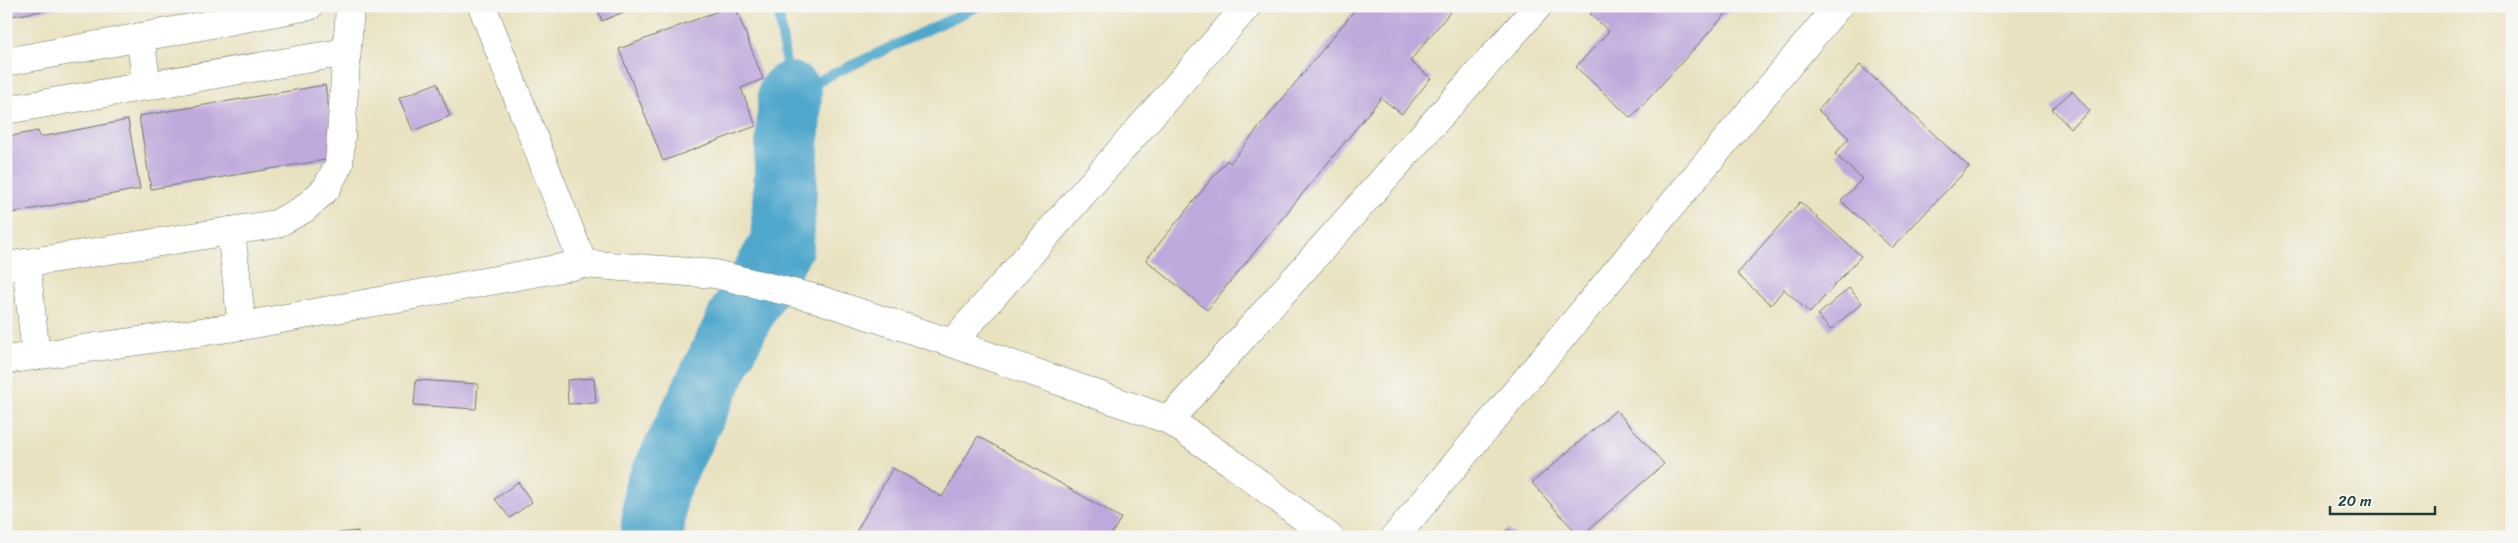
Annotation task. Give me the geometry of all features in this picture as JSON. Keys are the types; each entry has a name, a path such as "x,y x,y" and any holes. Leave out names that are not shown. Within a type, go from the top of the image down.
{"street":[{"path":"6,62 309,6"},
{"path":"36,356 16,264 276,224 304,209 326,189 339,164 350,6"},
{"path":"482,6 583,264"},
{"path":"952,343 1247,6"},
{"path":"1169,420 1538,6"},
{"path":"1395,537 1838,6"},
{"path":"140,37 146,86"},
{"path":"6,110 346,52"},
{"path":"231,231 242,326"},
{"path":"6,360 242,326 583,264 715,274 818,299 952,343 1169,420 1232,463 1329,537"}],"building":[{"path":"6,6 65,6 65,7 6,17"},
{"path":"596,6 638,6 602,21"},
{"path":"735,6 763,79 741,88 756,126 663,161 619,49"},
{"path":"1358,6 1455,6 1410,61 1431,78 1402,114 1381,98 1207,310 1146,260 1227,160 1230,163"},
{"path":"1597,6 1733,6 1631,118 1576,67 1609,31 1590,14"},
{"path":"1860,65 1969,167 1892,248 1841,201 1862,179 1835,154 1849,138 1818,110"},
{"path":"437,83 450,116 413,131 399,98"},
{"path":"325,85 337,158 151,189 139,116"},
{"path":"2072,91 2090,111 2070,128 2052,109"},
{"path":"128,120 140,189 6,214 6,137 38,131 40,137"},
{"path":"1800,202 1861,256 1810,313 1784,289 1771,305 1737,274"},
{"path":"1849,288 1862,303 1830,330 1818,315"},
{"path":"594,378 596,403 568,404 567,380"},
{"path":"416,380 478,384 476,409 414,405"},
{"path":"1616,410 1664,464 1580,537 1532,483"},
{"path":"978,436 1121,518 1110,537 853,537 893,468 942,497"},
{"path":"518,482 532,502 510,518 495,499"},
{"path":"1507,529 1519,537 1502,537"},
{"path":"358,531 358,537 330,537 330,534"}],"waterway":[{"path":"778,6 790,94 979,6"},
{"path":"652,537 656,490 740,317 782,244 790,94"}]}
